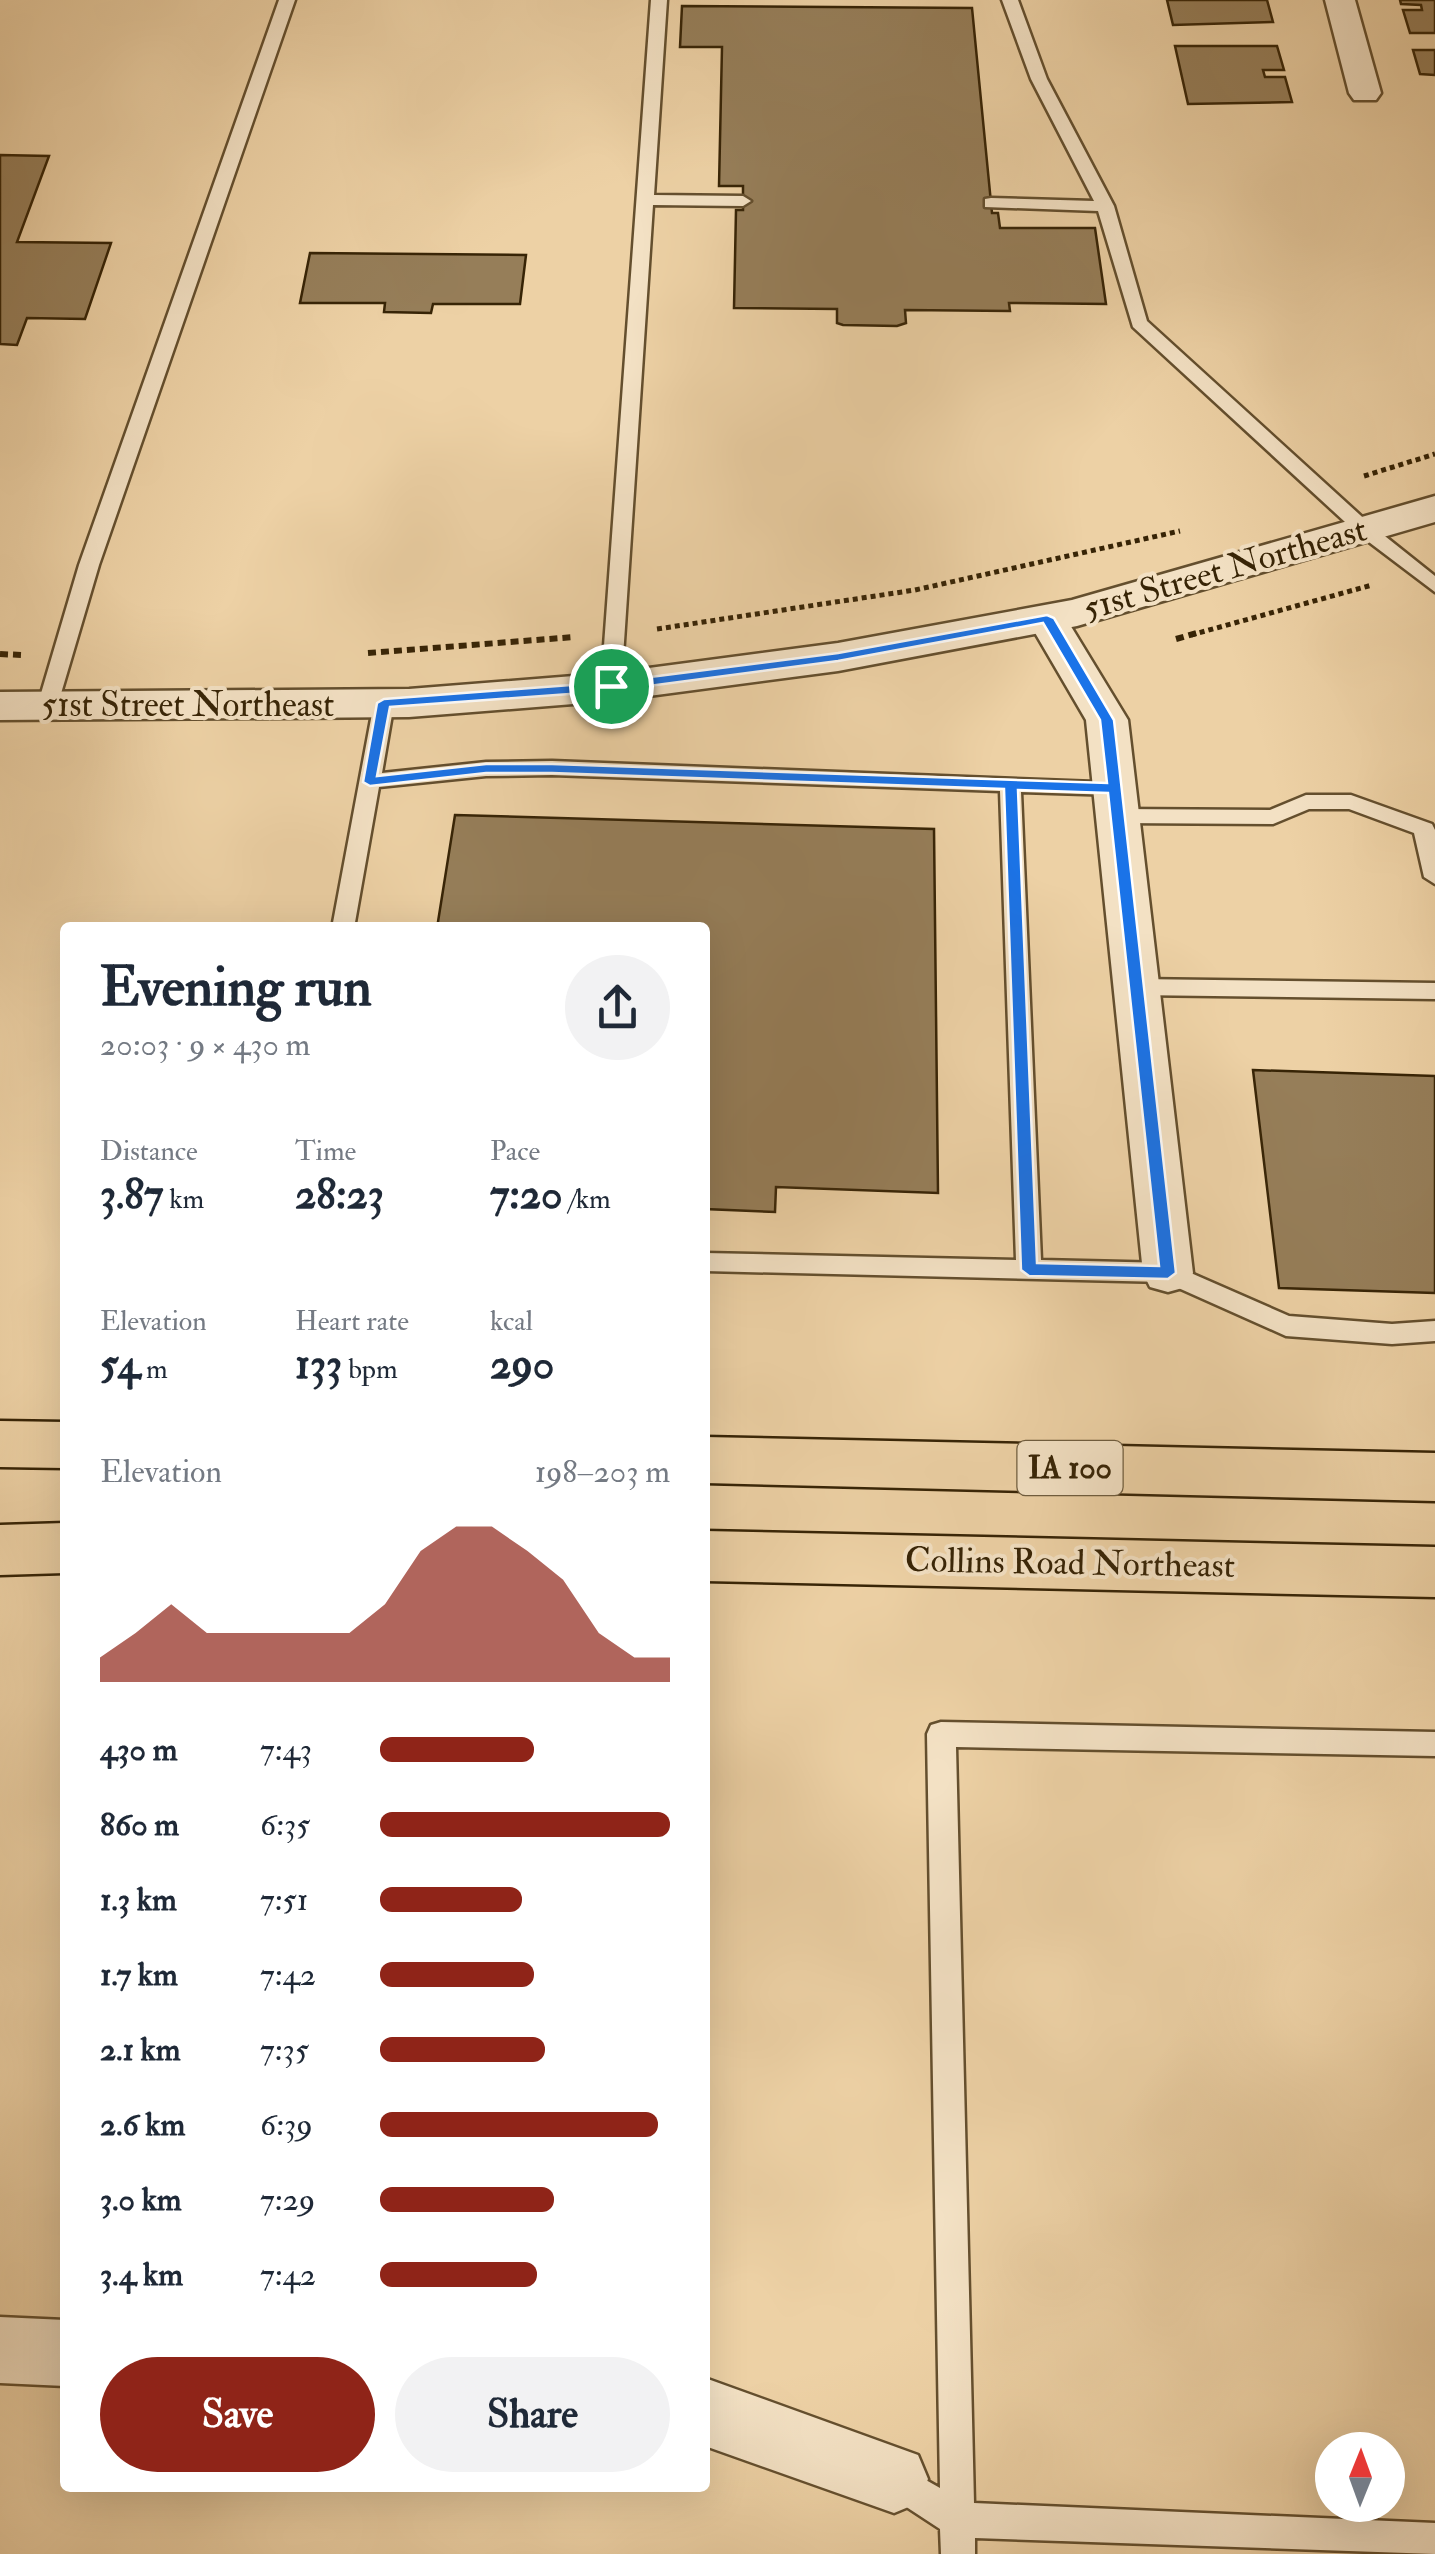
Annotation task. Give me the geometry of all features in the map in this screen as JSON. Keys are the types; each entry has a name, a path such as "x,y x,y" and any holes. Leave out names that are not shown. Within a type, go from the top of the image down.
{"highway":[{"path":"0,1444 60,1445"},
{"name":"IA 100","path":"710,1460 1435,1477"},
{"path":"0,1550 60,1548"},
{"name":"Collins Road Northeast","path":"710,1556 1435,1572"}],"street":[{"path":"1340,0 1365,93"},
{"name":"51st Street Northeast","path":"0,706 384,703 611,686 838,657 1077,614 1435,509"},
{"path":"1047,618 1107,720 1168,1273"},
{"path":"0,2350 60,2353"},
{"path":"710,2414 894,2480"}],"lane":[{"path":"47,707 89,564 287,0"},
{"path":"611,686 659,0"},
{"path":"1010,0 1055,112 1106,206 1126,291 1139,323 1364,529 1435,586"},
{"path":"645,200 743,201"},
{"path":"991,202 1106,206"},
{"path":"344,922 384,703"},
{"path":"370,782 486,768 552,768 1010,785 1116,802 1273,817 1306,802 1350,802 1424,828 1435,878"},
{"path":"1010,785 1029,1270"},
{"path":"1136,987 1435,991"},
{"path":"710,1262 1168,1273 1286,1326 1392,1334 1435,1331"},
{"path":"958,2537 941,1734 1435,1744"},
{"path":"894,2480 958,2537 1435,2540"}],"path":[{"path":"1320,489 1435,454"},
{"path":"361,653 616,633 915,590 1184,530"},
{"path":"1176,639 1312,605 1416,571"},
{"path":"0,654 62,656"}],"building":[{"path":"1167,0 1267,0 1273,22 1173,25"},
{"path":"1400,0 1435,0 1435,33 1410,33 1403,10 1422,10 1421,5 1401,4"},
{"path":"682,6 972,8 992,213 998,213 1000,228 1095,228 1106,304 1009,303 1010,311 905,310 906,323 897,326 843,325 837,323 837,309 734,308 736,210 743,210 743,186 719,186 722,47 680,47"},
{"path":"1175,46 1277,46 1284,70 1263,70 1265,77 1285,77 1292,102 1188,104"},
{"path":"1413,50 1435,50 1435,75 1420,74"},
{"path":"0,155 49,156 17,242 111,243 85,319 27,318 17,345 0,344"},
{"path":"310,253 526,255 520,304 433,304 431,313 384,312 385,303 300,303"},
{"path":"455,815 934,829 938,1193 776,1187 775,1212 710,1209 710,922 438,922"},
{"path":"1253,1070 1435,1076 1435,1293 1279,1288"}],"route":[{"path":"611,686 384,703 370,782 486,768 552,768 1115,788 1168,1273 1029,1270 1010,785 1115,788 1107,720 1047,618 838,657 611,686"}]}
